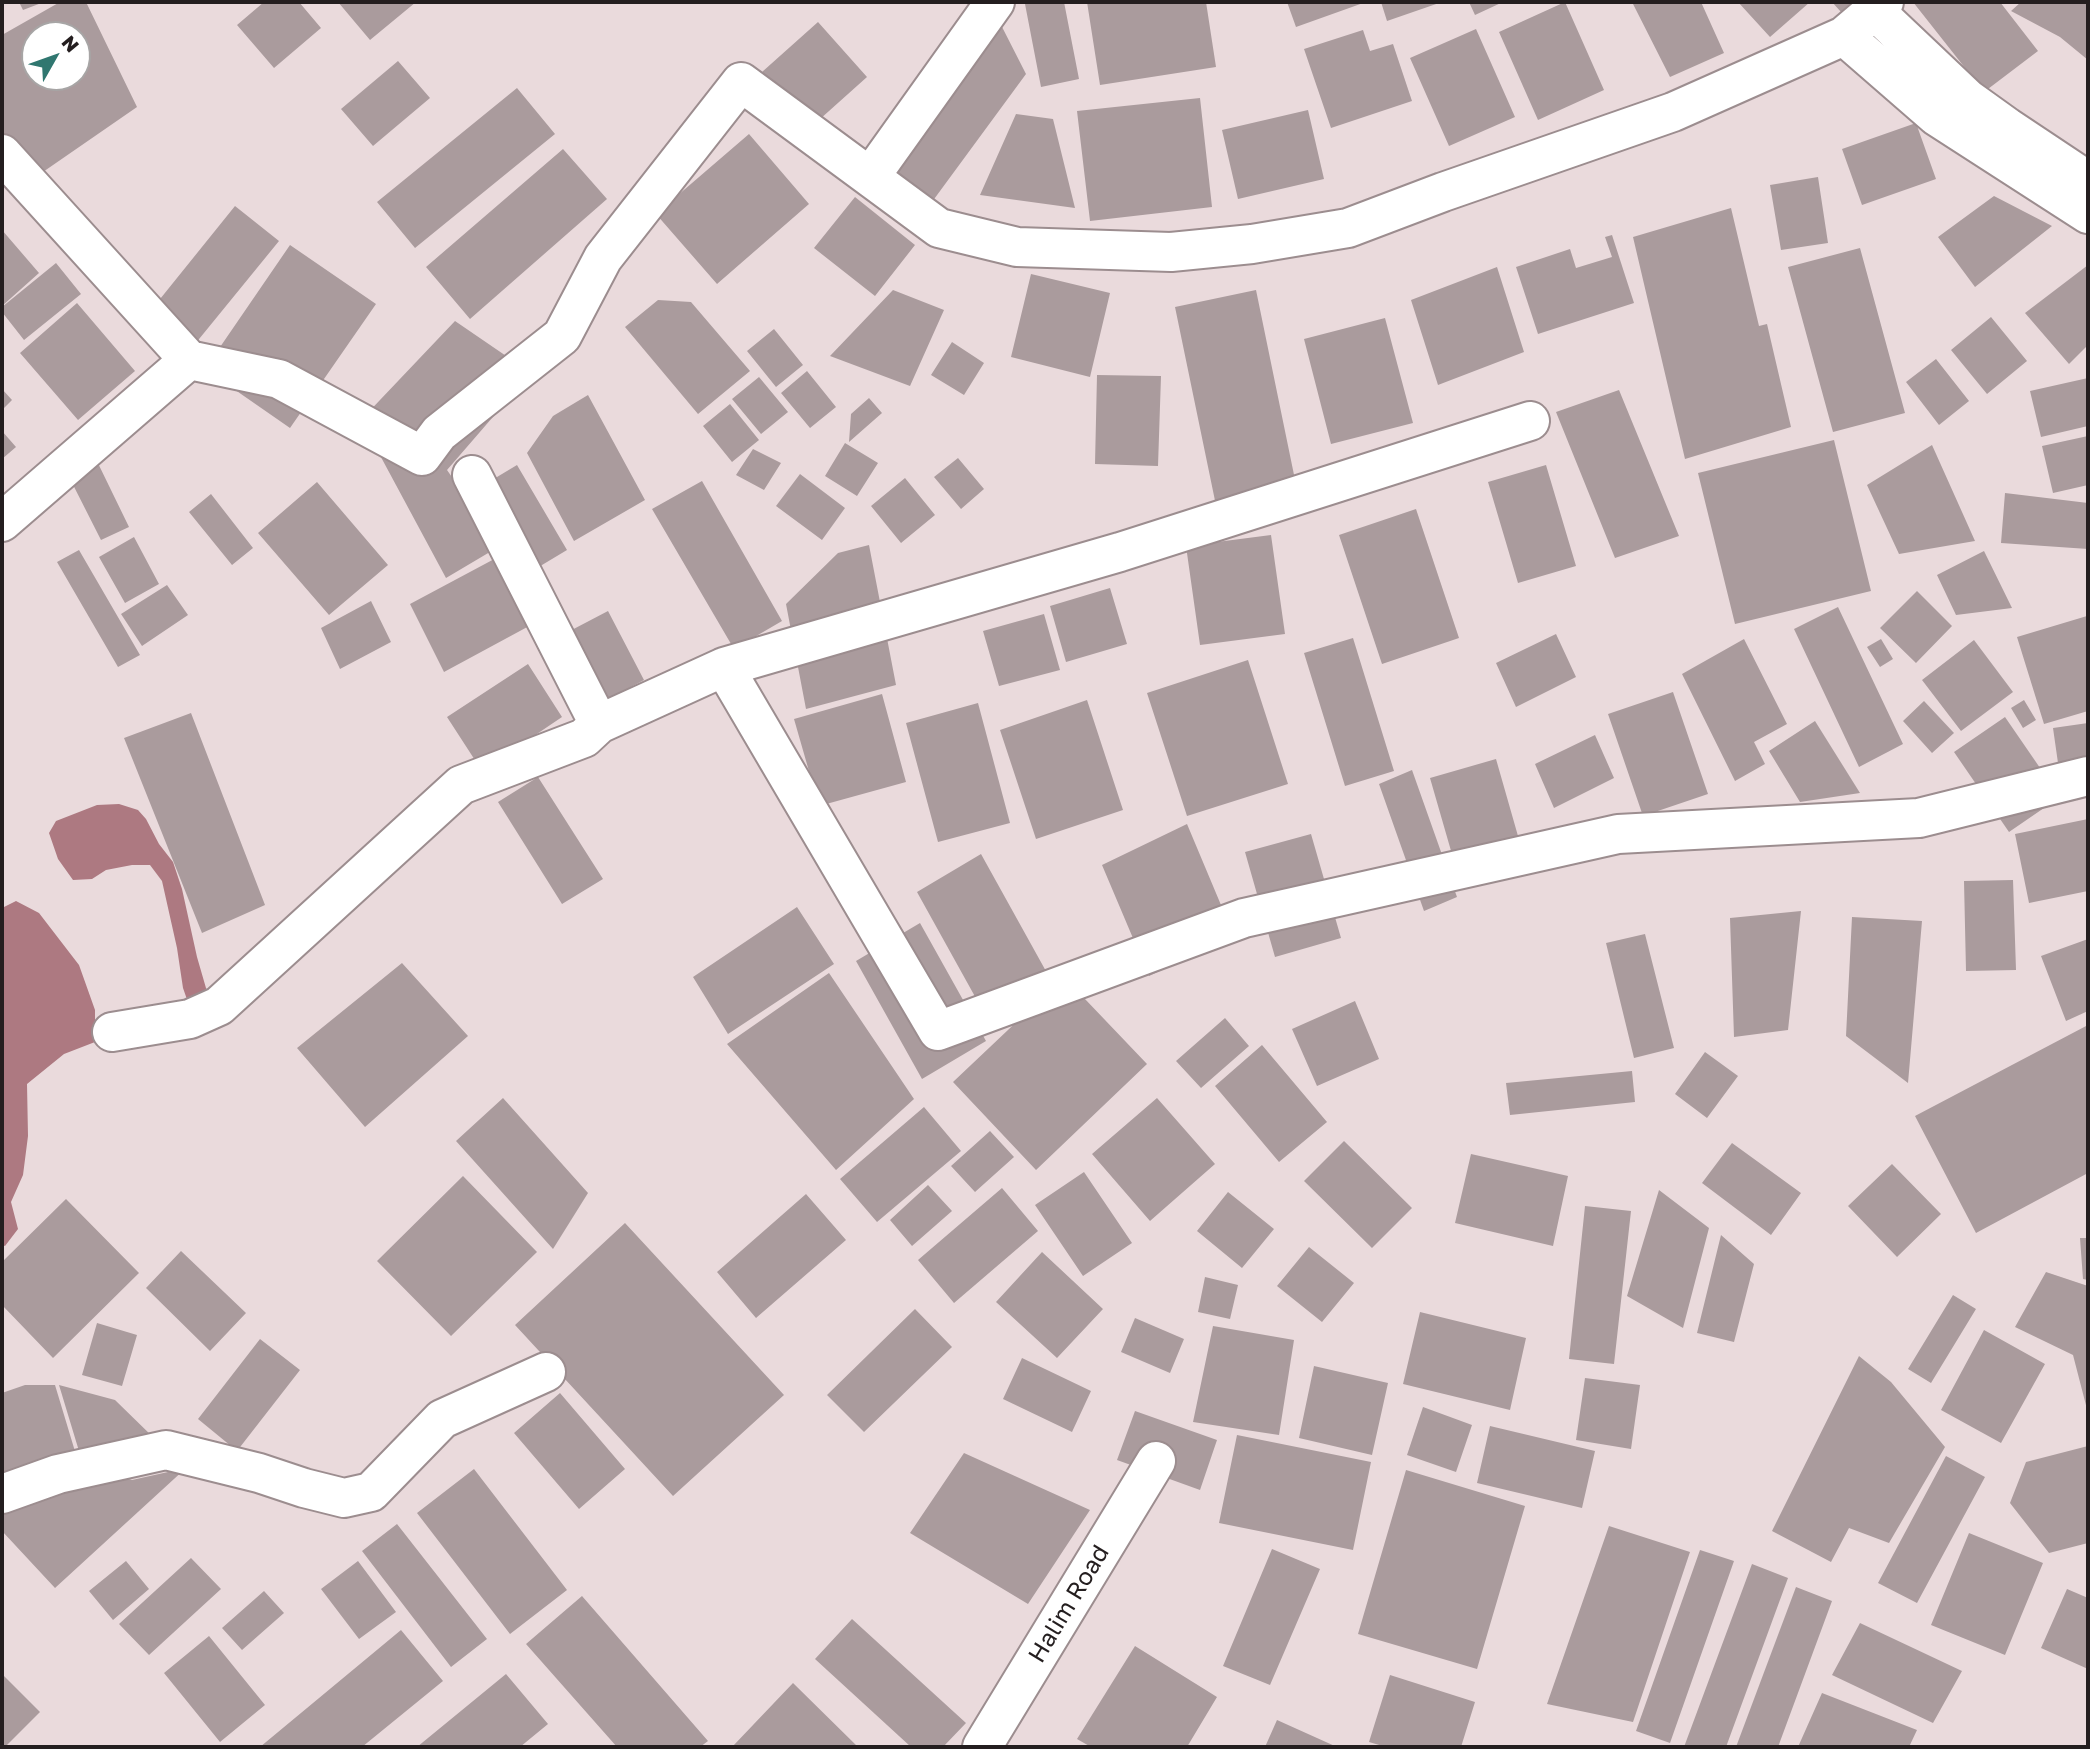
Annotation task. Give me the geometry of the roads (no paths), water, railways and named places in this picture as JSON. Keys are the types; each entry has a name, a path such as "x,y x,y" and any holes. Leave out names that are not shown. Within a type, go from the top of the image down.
{"street":[{"path":"870,177 995,2"},
{"path":"2,154 189,360 279,379 422,456 439,433 562,336 603,258 741,82 939,228 1017,247 1171,253 1252,244 1348,228 1443,191 1673,112 1844,36 1880,6 1968,99 2088,181"},
{"path":"1844,36 1936,116 2088,214"},
{"path":"2,522 189,360"},
{"path":"112,1031 190,1019 219,1006 461,785 584,738 599,724 724,667 1120,552 1530,421"},
{"path":"472,475 599,724"},
{"path":"724,667 938,1031 1244,918 1618,834 1919,818 2088,776"},
{"path":"2,1494 58,1474 166,1450 344,1498 371,1492 442,1419 546,1372"},
{"name":"Halim Road","path":"982,1747 1156,1461"}]}
